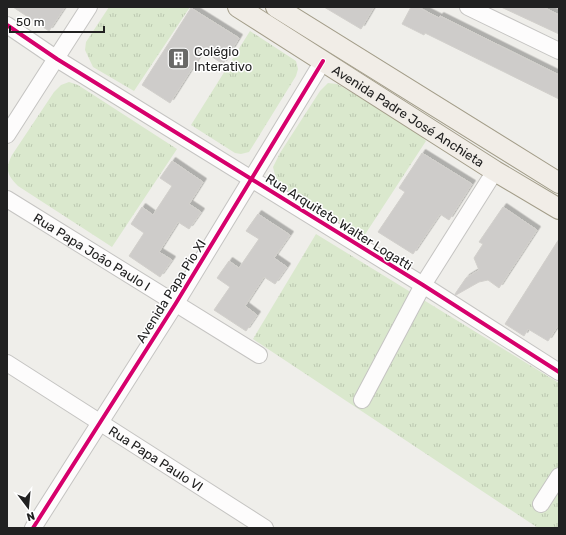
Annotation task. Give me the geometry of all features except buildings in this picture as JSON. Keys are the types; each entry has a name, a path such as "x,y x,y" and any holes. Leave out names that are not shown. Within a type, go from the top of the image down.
{"main road":[{"name":"Avenida Padre José Anchieta","path":"238,7 495,171 559,209"},
{"name":"Avenida Padre José Anchieta","path":"276,7 559,182"}],"street":[{"path":"7,135 90,7"},
{"path":"468,7 559,51"},
{"name":"Rua Arquiteto Walter Logatti","path":"7,25 56,59 422,285 559,372"},
{"name":"Avenida Papa Pio XI","path":"33,528 176,303 323,61"},
{"path":"362,400 422,285 495,171"},
{"name":"Rua Papa João Paulo I","path":"7,199 259,355"},
{"name":"Rua Papa Paulo VI","path":"7,363 265,528"},
{"path":"541,504 559,476"}],"green space":[{"path":"109,7 190,7 134,91 93,67 85,50 86,42"},
{"path":"250,31 296,61 298,69 296,76 249,152 241,154 235,153 191,125"},
{"path":"69,82 78,85 177,149 112,247 18,186 8,172 8,164 12,155 54,92 61,85"},
{"path":"328,83 337,84 372,104 418,133 426,141 364,236 283,188 276,179 273,167 280,153 320,91"},
{"path":"316,234 559,383 559,528 538,528 253,339"}],"cycle path":[{"path":"7,25 57,59 423,285 559,372"},
{"path":"33,528 176,303 323,61"}],"place":[{"name":"Colégio Interativo","path":"179,58"}]}
